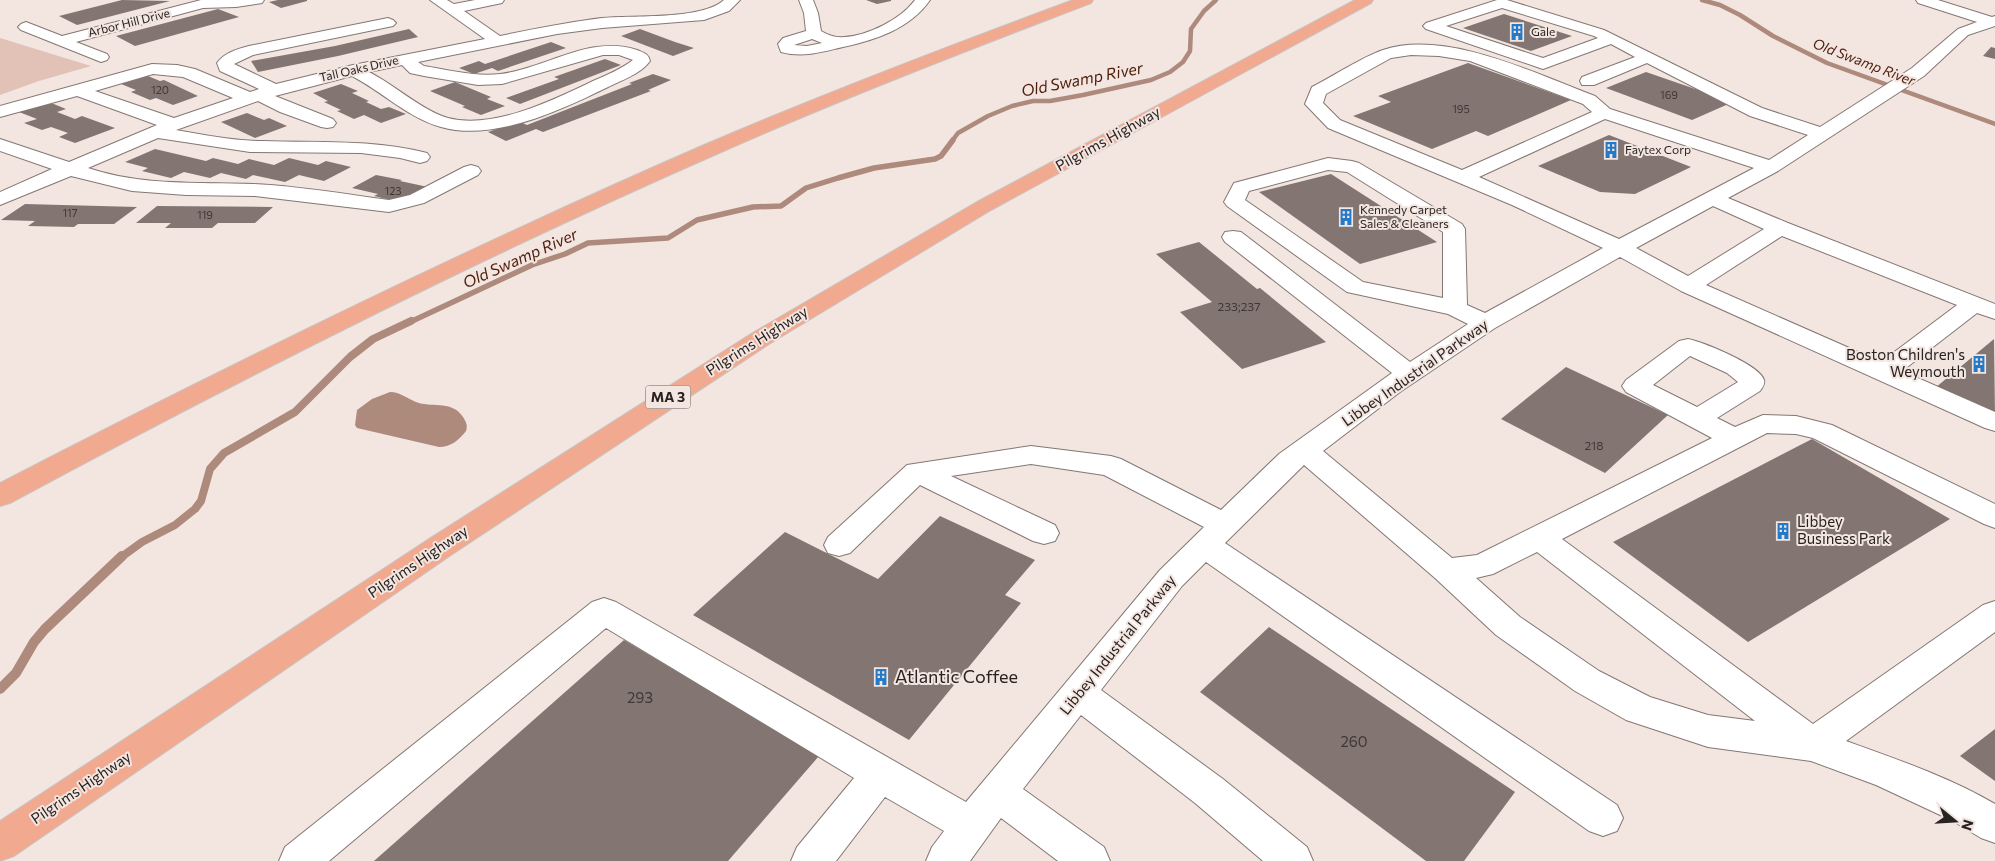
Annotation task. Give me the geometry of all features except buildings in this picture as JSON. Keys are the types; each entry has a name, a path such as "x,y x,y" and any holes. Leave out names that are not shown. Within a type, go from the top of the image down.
{"highway":[{"path":"0,496 294,344 553,220 816,104 1086,0"},
{"name":"Pilgrims Highway","path":"0,843 440,547 768,334 984,206 1366,0"}],"street":[{"name":"Arbor Hill Drive","path":"60,41 203,4 257,0"},
{"path":"437,0 507,43 503,47 462,62"},
{"path":"451,9 497,0"},
{"path":"701,0 729,3"},
{"path":"806,0 811,13 814,33"},
{"path":"844,42 823,38 814,33 789,41 786,44 787,49 807,51 844,42 893,24 916,10 923,0"},
{"path":"1923,0 1993,22"},
{"name":"Tall Oaks Drive","path":"0,199 174,124 260,94 354,70 500,39 602,22 704,16 729,3"},
{"path":"1610,39 1543,64 1431,26 1502,3 1610,39 1756,112 1823,134"},
{"path":"642,6 674,19"},
{"name":"Libbey Industrial Parkway","path":"946,861 997,792 1171,578 1289,461 1305,452 1409,374 1486,323 1771,167 1928,63 1963,32 1993,22"},
{"path":"327,123 286,108 260,94 226,67 225,63 235,56 249,51 388,23"},
{"path":"26,27 101,57"},
{"path":"354,70 387,89 421,113 445,123 473,127 494,124 539,110 639,66 642,61 641,57 621,50 602,50 502,79 489,80 424,71 416,69 405,59"},
{"path":"1771,167 1604,113 1589,100 1580,96 1474,57 1439,51 1411,50 1387,54 1318,91 1314,104 1334,124 1519,201 1620,248 1689,286 1995,422"},
{"path":"1588,81 1649,57"},
{"path":"0,112 152,69 172,68 181,70 260,94"},
{"path":"78,90 174,124"},
{"path":"1462,178 1604,113"},
{"path":"156,132 242,145 353,146 402,152 420,157"},
{"path":"0,145 88,175 140,186 255,190 389,206 418,199 471,171"},
{"path":"1455,308 1454,229 1352,168 1328,164 1241,187 1234,202 1354,287 1455,308 1486,323"},
{"path":"1712,198 1780,228 1984,308"},
{"path":"1689,286 1780,228"},
{"path":"1233,237 1409,374"},
{"path":"1884,372 1984,308"},
{"path":"1697,419 1734,438"},
{"path":"1446,570 1482,566 1763,424 1796,424 1822,431 1995,517"},
{"path":"1305,452 1446,570 1508,626 1587,681 1639,709 1708,731 1812,745 1889,773 1967,808 1995,825"},
{"path":"839,545 917,472 1031,455 1111,466 1214,535 1603,818"},
{"path":"917,472 1044,534"},
{"path":"1539,537 1812,745"},
{"path":"299,861 604,611 880,774 972,826"},
{"path":"1812,745 1995,614"},
{"path":"1079,693 1209,791 1293,861"},
{"path":"811,861 880,774"},
{"path":"997,792 1090,861"}],"shaded area":[{"path":"0,38 91,66 0,95"},
{"path":"390,392 398,393 419,403 454,409 465,420 467,425 466,431 454,442 447,446 439,447 357,428 355,425 357,410 372,399"}],"waterway":[{"name":"Old Swamp River","path":"952,141 958,133 988,116 1012,106 1033,101 1050,101 1083,95 1151,80 1170,72 1183,62 1190,51 1191,29 1204,11 1216,0"},
{"name":"Old Swamp River","path":"1702,0 1720,5 1740,15 1773,36 1827,63 1995,124"},
{"name":"Old Swamp River","path":"408,323 532,265 565,254 588,243 668,238 697,220 753,207 781,206 806,188 838,178 874,168 935,159 941,156 953,140"},
{"name":"Old Swamp River","path":"120,558 142,542 175,525 195,509 201,501 210,469 224,453 295,412 350,357 373,339 411,321"},
{"name":"Old Swamp River","path":"0,689 16,673 34,642 45,629 122,556"}],"place":[{"name":"Gale","path":"1517,32"},
{"name":"Faytex Corp","path":"1611,150"},
{"name":"Kennedy Carpet Sales & Cleaners","path":"1346,217"},
{"name":"Boston Children's Weymouth","path":"1979,364"},
{"name":"Libbey Business Park","path":"1783,531"},
{"name":"Atlantic Coffee","path":"881,677"}]}
